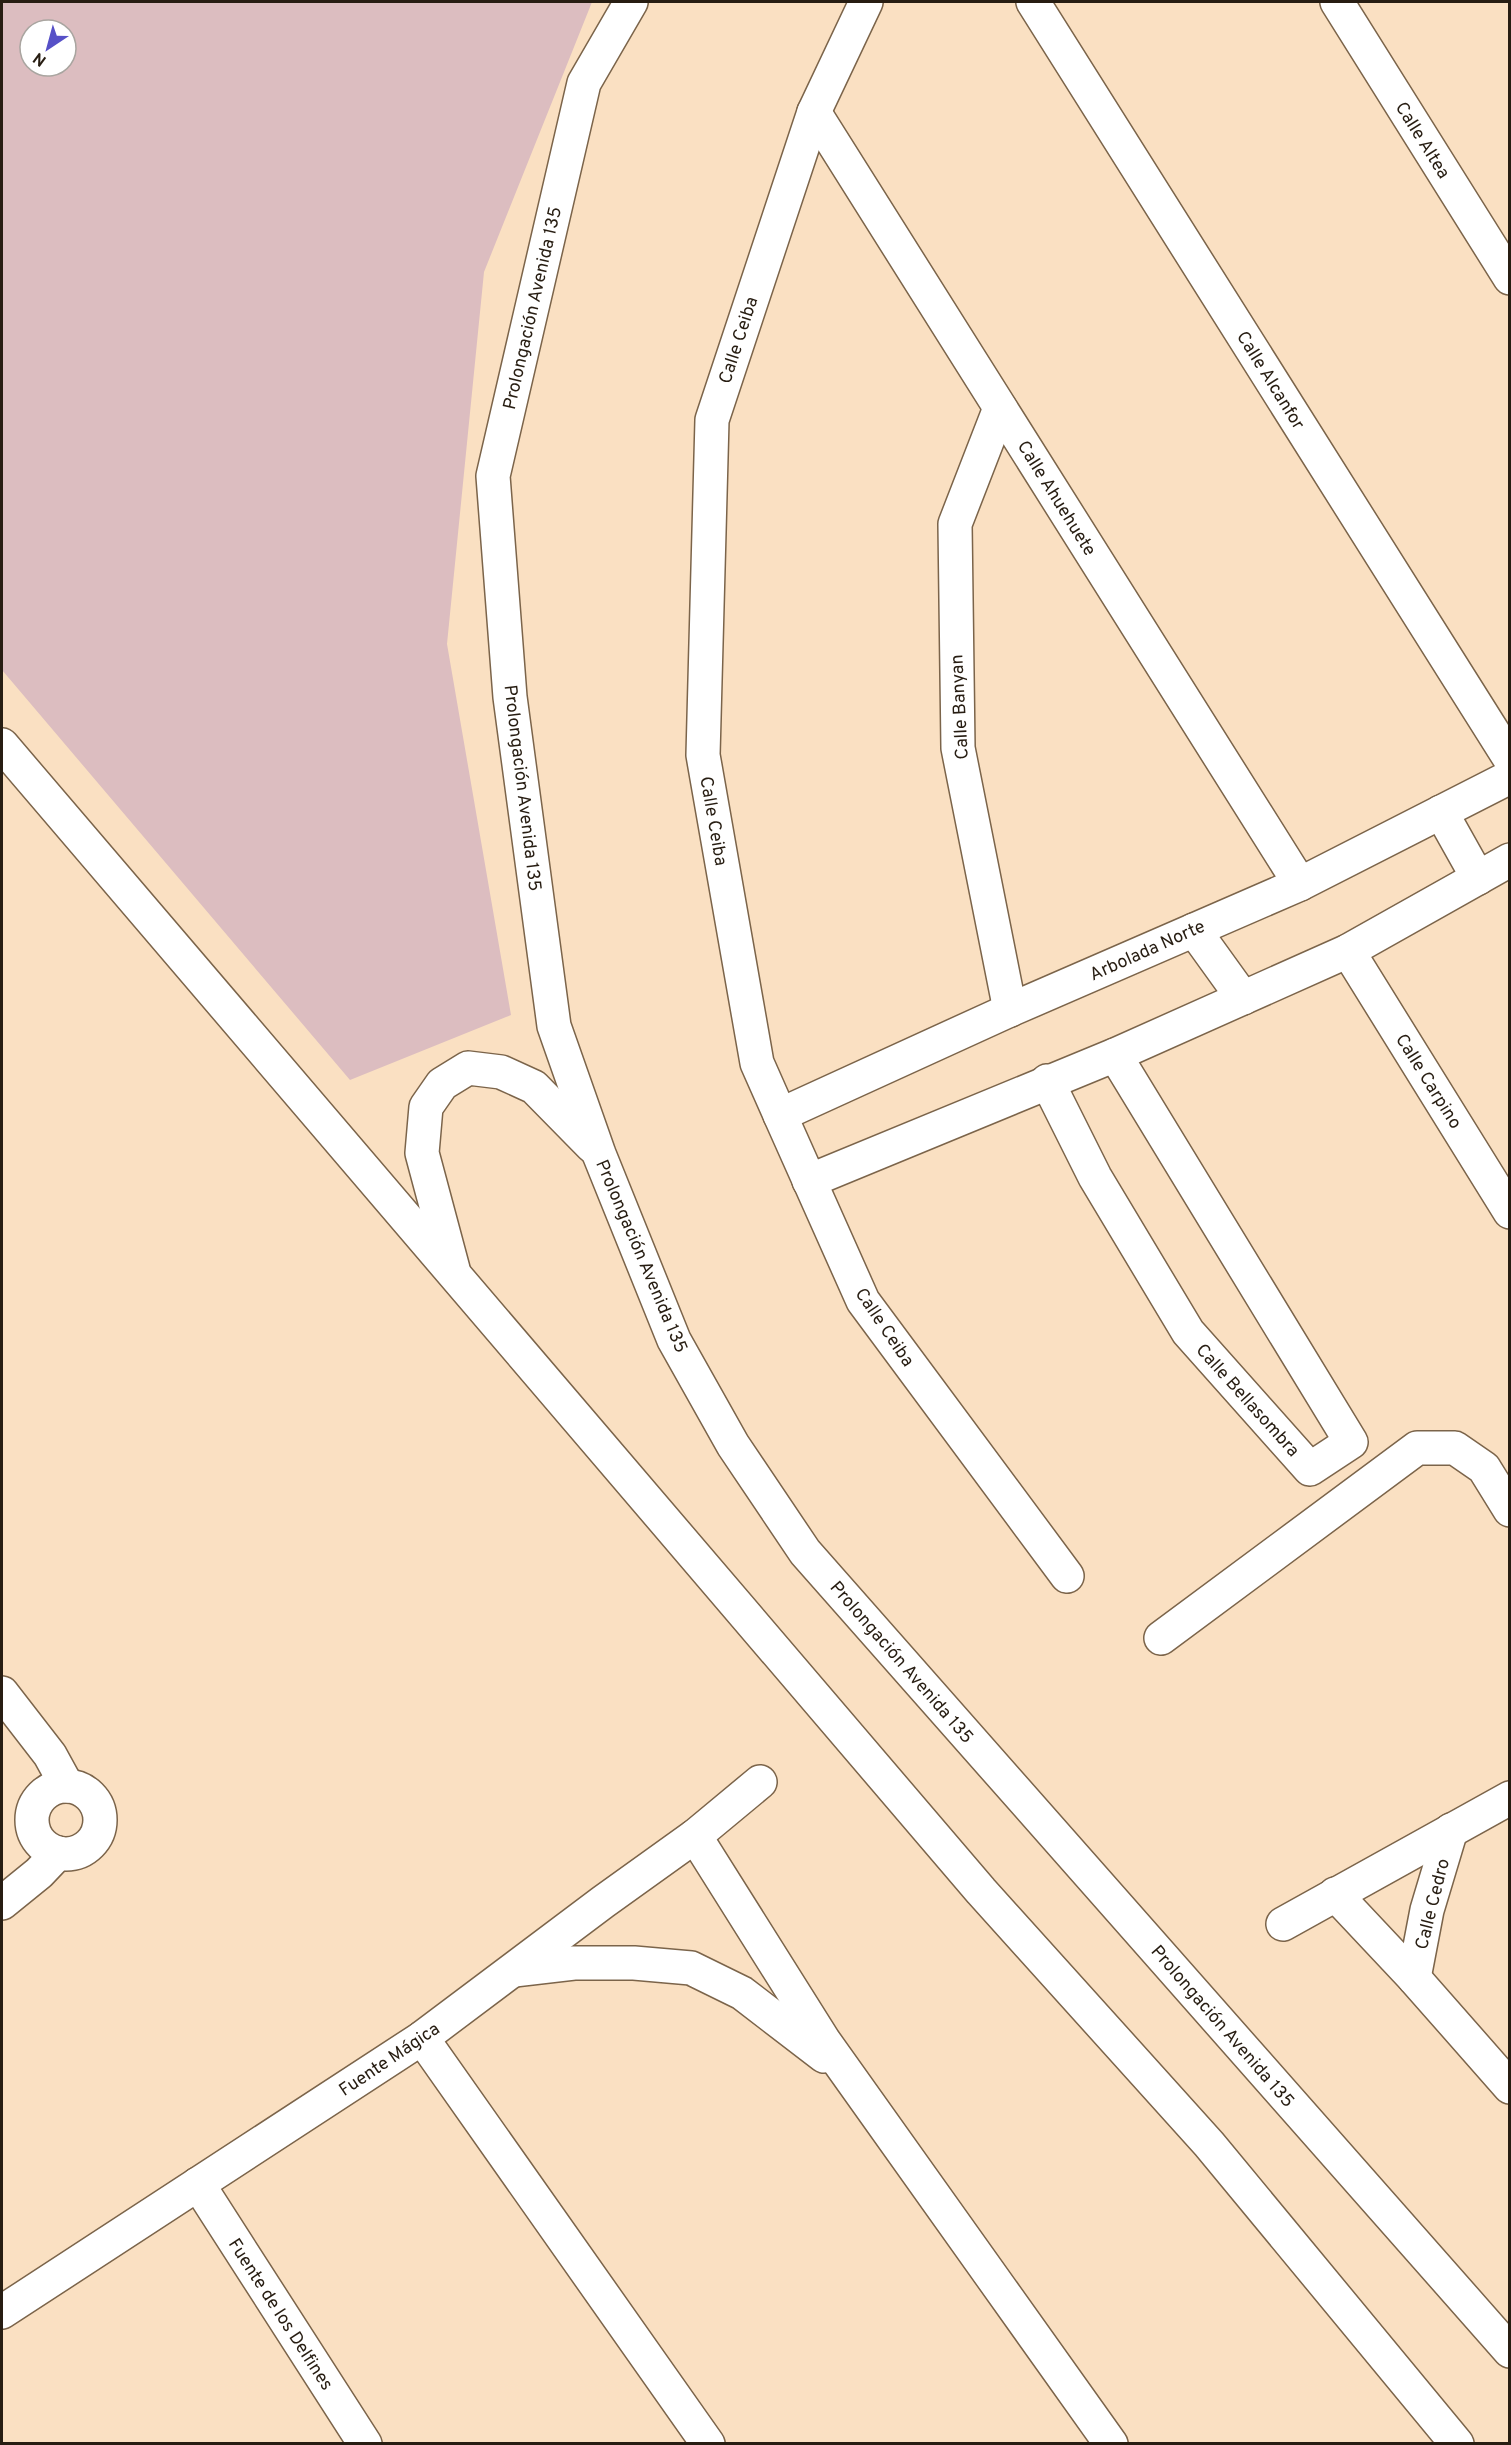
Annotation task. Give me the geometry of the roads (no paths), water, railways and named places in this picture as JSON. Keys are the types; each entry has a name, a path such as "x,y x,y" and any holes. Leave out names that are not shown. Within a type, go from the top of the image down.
{"street":[{"name":"Prolongación Avenida 135","path":"631,2 584,83 493,476 510,697 554,1026 599,1154 674,1340 733,1445 805,1552 1509,2351"},
{"name":"Calle Ceiba","path":"866,2 814,112 712,420 703,755 757,1063 809,1181 863,1301 1067,1576"},
{"name":"Calle Alcanfor","path":"1033,2 1509,759"},
{"name":"Calle Altea","path":"1337,2 1509,278"},
{"name":"Calle Ahuehuete","path":"814,112 1300,884"},
{"name":"Calle Banyan","path":"1000,408 955,524 958,748 1010,1010"},
{"path":"2,745 981,1891 1209,2144 1457,2444"},
{"name":"Arbolada Norte","path":"780,1115 1010,1010 1300,884 1509,777"},
{"path":"1441,812 1478,878"},
{"path":"809,1181 1047,1081 1115,1055 1348,951 1509,860"},
{"path":"1194,930 1243,998"},
{"name":"Calle Carpino","path":"1348,951 1509,1212"},
{"name":"Calle Bellasombra","path":"1047,1081 1095,1177 1188,1332 1311,1469 1350,1442 1115,1055"},
{"path":"455,1276 422,1153 426,1107 442,1084 468,1068 501,1072 534,1087 599,1154"},
{"path":"1161,1638 1417,1448 1455,1448 1484,1468 1509,1510"},
{"path":"2,1693 50,1755 68,1786"},
{"name":"Fuente Mágica","path":"2,2312 422,2038 695,1836 760,1782"},
{"path":"56,1786 68,1786 80,1789 90,1796 97,1805 100,1817 99,1829 94,1840 75,1854 58,1853 42,1845 31,1823 32,1811 45,1792 56,1786"},
{"path":"1283,1924 1509,1798"},
{"name":"Calle Cedro","path":"1414,1978 1427,1910 1451,1830"},
{"path":"695,1836 824,2041 1111,2444"},
{"path":"2,1903 39,1873 58,1853"},
{"name":"Calle Cedro","path":"1335,1894 1414,1978 1509,2087"},
{"path":"512,1970 584,1963 634,1963 691,1968 742,1993 850,2078"},
{"path":"422,2038 708,2444"},
{"name":"Fuente de los Delfines","path":"198,2184 365,2444"}]}
